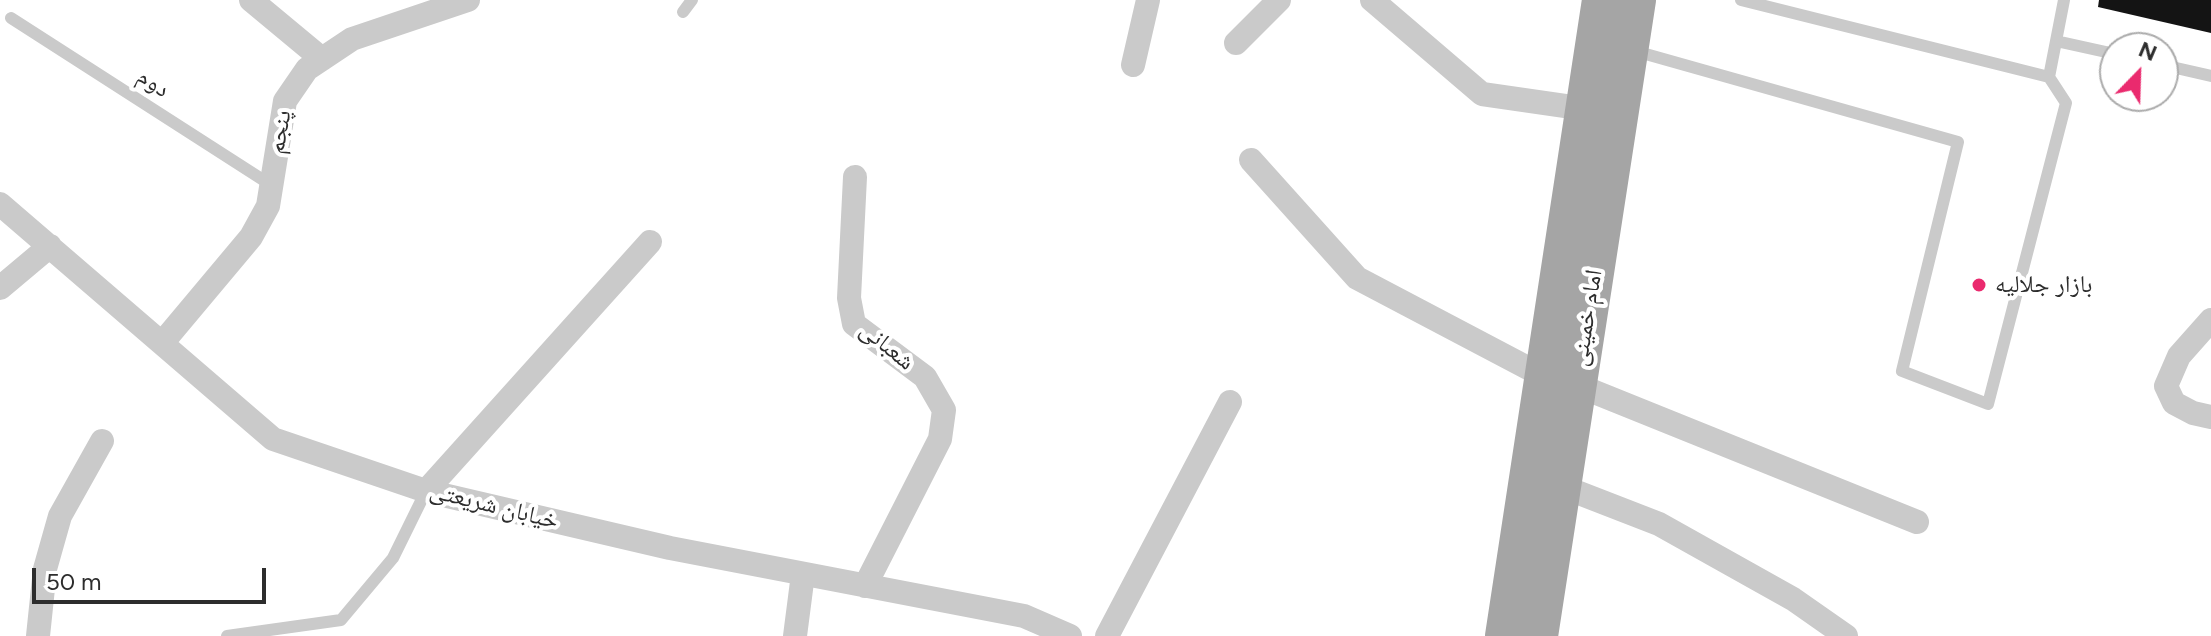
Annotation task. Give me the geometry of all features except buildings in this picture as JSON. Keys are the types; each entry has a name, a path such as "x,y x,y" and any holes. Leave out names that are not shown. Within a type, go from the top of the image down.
{"main road":[{"name":"امام خمینی","path":"1538,636 1561,486 1561,381 1586,109 1602,0"},
{"name":"امام خمینی","path":"1505,636 1561,381 1636,0"}],"street":[{"path":"251,0 322,59"},
{"name":"پنجم","path":"163,342 251,237 268,206 285,101 307,69 352,39 468,0"},
{"path":"1133,65 1148,0"},
{"path":"1236,43 1279,0"},
{"path":"1372,0 1482,94 1586,109"},
{"path":"1251,160 1357,278 1561,381 1917,522"},
{"name":"شعبانی","path":"855,177 849,298 854,324 925,377 944,410 940,439 865,586"},
{"name":"خیابان شریعتی","path":"0,204 273,439 426,491 670,548 1024,616 1062,634"},
{"path":"426,491 650,242"},
{"path":"0,288 50,246"},
{"path":"2211,320 2179,356 2166,386 2174,403 2193,413 2211,417"},
{"path":"1107,636 1230,402"},
{"path":"38,636 45,569 60,516 102,441"},
{"path":"1561,486 1659,524 1793,599 1846,636"},
{"path":"795,636 803,574"}],"lane":[{"path":"683,12 692,0"},
{"path":"1628,49 1958,142 1902,371 1988,404 2066,103 2049,77 1741,0"},
{"path":"2049,77 2064,0"},
{"name":"دوم","path":"11,18 271,185"},
{"path":"2056,41 2099,50"},
{"path":"2179,69 2211,76"},
{"path":"227,636 341,620 393,558 426,491"}],"place":[{"name":"بازار جلالیه","path":"1979,285"}]}
